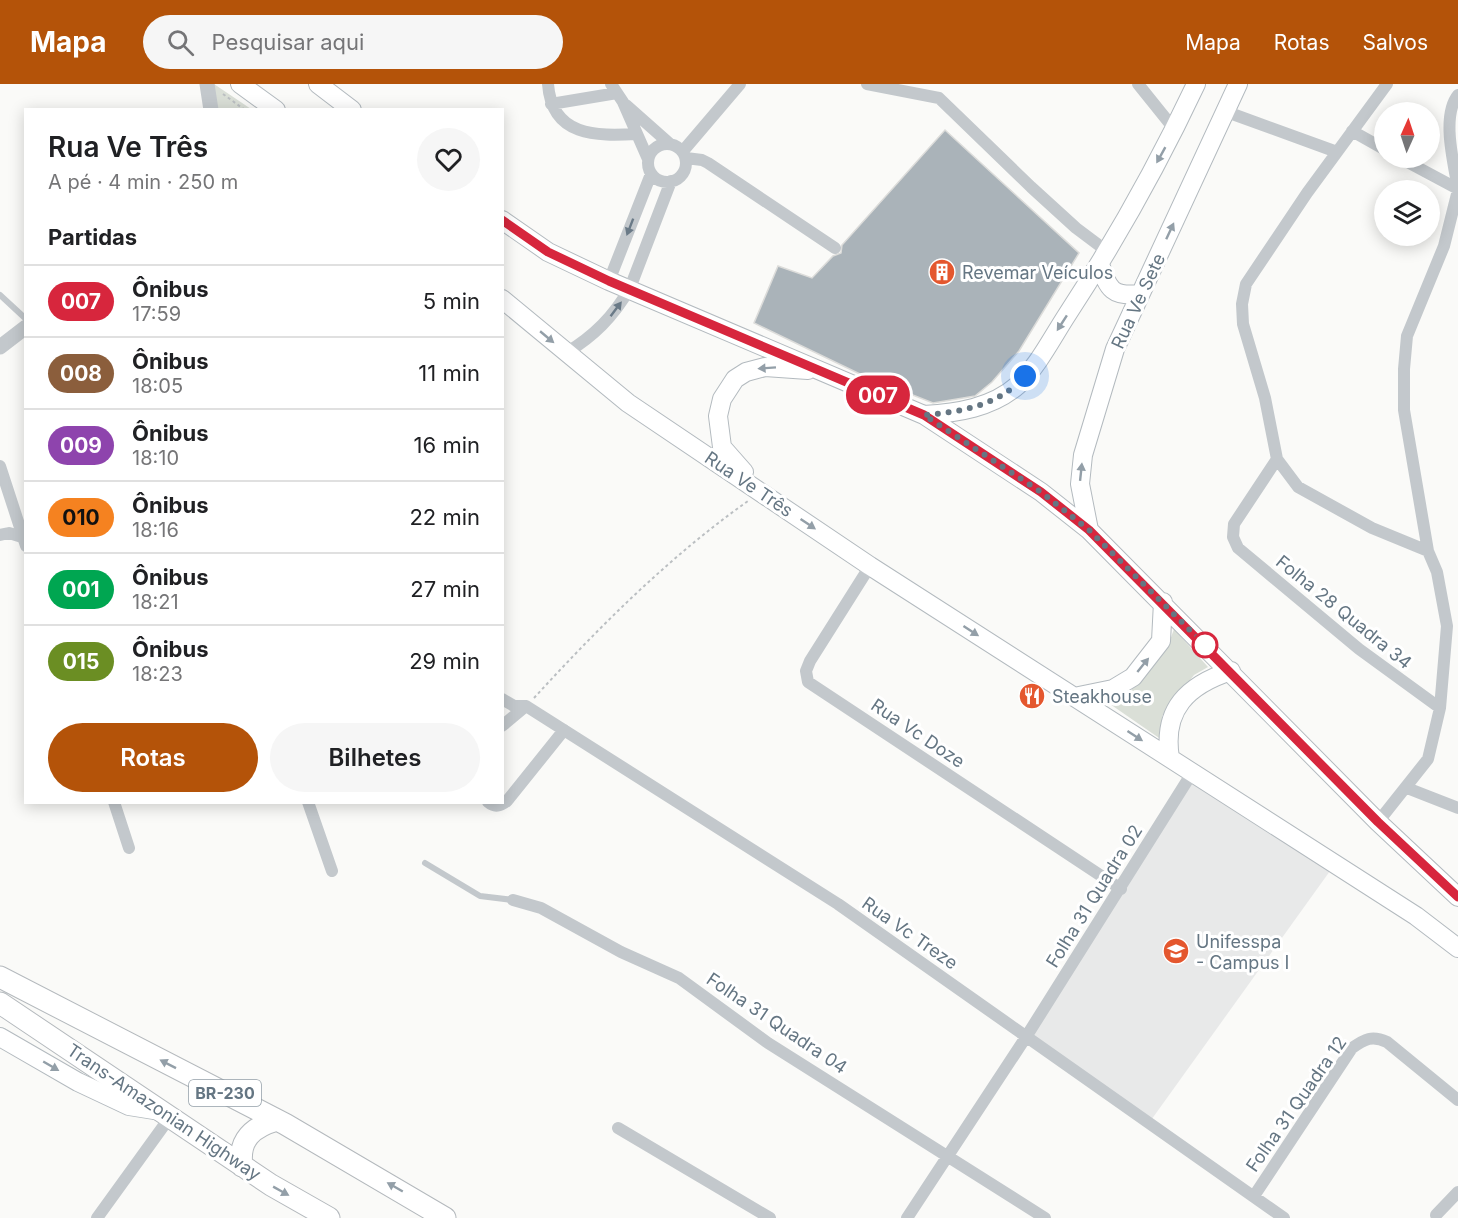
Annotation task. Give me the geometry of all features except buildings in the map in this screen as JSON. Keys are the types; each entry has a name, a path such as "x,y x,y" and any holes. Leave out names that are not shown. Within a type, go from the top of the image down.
{"highway":[{"name":"Trans-Amazonian Highway","path":"0,977 277,1120 444,1218"},
{"name":"Trans-Amazonian Highway","path":"0,1003 242,1166 329,1218"},
{"path":"242,1166 241,1155 247,1136 262,1124 277,1120"}],"main road":[{"path":"240,84 273,108"},
{"path":"318,84 349,108"},
{"path":"924,415 957,412 993,401 1017,385 1033,367 1104,258 1175,130 1196,84"},
{"name":"Rua Ve Sete","path":"1089,530 1080,484 1083,455 1115,349 1227,112 1238,84"},
{"path":"504,221 548,252 609,281 924,415 1041,492 1089,530 1163,602 1378,822 1458,897"},
{"path":"1104,258 1106,283 1115,292 1126,296 1140,294"},
{"name":"Rua Ve Três","path":"504,301 628,403 870,566 1416,916 1458,948"},
{"path":"761,492 722,447 718,416 722,399 735,379 765,366 825,372"},
{"path":"1074,697 1113,689 1133,677 1161,641 1163,602"},
{"path":"1170,758 1167,740 1176,708 1190,691 1207,679 1231,671"},
{"path":"0,1037 78,1082 129,1106 166,1114"}],"street":[{"path":"207,84 211,108"},
{"path":"548,84 551,104 558,116 583,132 637,134"},
{"path":"651,174 664,182 671,181 683,173 684,155 740,84"},
{"path":"867,84 939,98 1076,228 1104,258"},
{"path":"1138,84 1175,130"},
{"path":"1387,84 1246,284 1242,304 1243,324 1265,398 1277,459 1298,487 1355,520 1428,550"},
{"path":"551,104 617,93"},
{"path":"609,281 651,174 648,159 617,93"},
{"path":"617,93 684,155 702,159 835,248"},
{"path":"1378,822 1428,759 1440,708 1447,626 1437,572 1428,550 1404,410 1405,358 1407,336 1452,221 1458,189 1450,140 1450,113 1458,95"},
{"path":"1227,112 1337,152"},
{"path":"1352,131 1374,143"},
{"path":"648,159 656,147 670,144"},
{"path":"1419,168 1458,189"},
{"path":"566,353 590,338 608,321 630,288 671,181"},
{"path":"0,347 24,329"},
{"name":"Folha 28 Quadra 34","path":"1277,459 1234,524 1233,537 1238,548 1395,678 1440,708"},
{"path":"0,466 24,542"},
{"path":"0,535 9,533 24,542"},
{"name":"Rua Vc Doze","path":"870,566 810,661 806,671 808,682 1121,889"},
{"name":"Rua Vc Treze","path":"504,700 514,706 526,706 838,904 1284,1218"},
{"path":"504,724 526,706"},
{"path":"504,803 564,730"},
{"name":"Folha 31 Quadra 02","path":"948,1155 1121,889 1192,772"},
{"path":"1407,788 1458,808"},
{"path":"115,804 129,848"},
{"path":"309,804 332,872"},
{"name":"Folha 31 Quadra 04","path":"513,900 541,908 621,952 679,978 768,1043 1045,1218"},
{"name":"Folha 31 Quadra 12","path":"1254,1196 1352,1048 1365,1039 1376,1037 1387,1042 1458,1100"},
{"path":"97,1218 166,1114"},
{"path":"618,1128 770,1218"},
{"path":"907,1218 948,1155"},
{"path":"1436,1215 1458,1192"}],"lane":[{"path":"0,295 24,317"},
{"path":"425,863 480,896 513,900"}],"path":[{"path":"526,706 589,638 702,533 761,492"}],"shaded area":[{"path":"214,84 250,108 213,108"},
{"path":"1174,629 1208,667 1194,675 1162,716 1162,740 1107,702 1125,698 1169,643"},
{"name":"Unifesspa - Campus I","path":"1192,773 1335,864 1149,1123 1026,1037"}],"bus line":[{"name":"007","path":"504,221 548,252 609,281 924,415 1041,492 1089,530 1163,602 1378,822 1458,897"}],"place":[{"name":"Revemar Veículos","path":"942,272"},
{"name":"Steakhouse","path":"1032,696"},
{"name":"Unifesspa - Campus I","path":"1176,951"}],"route":[{"path":"1025,376 1017,385 993,401 957,412 924,415 1041,492 1089,530 1205,645"}]}
